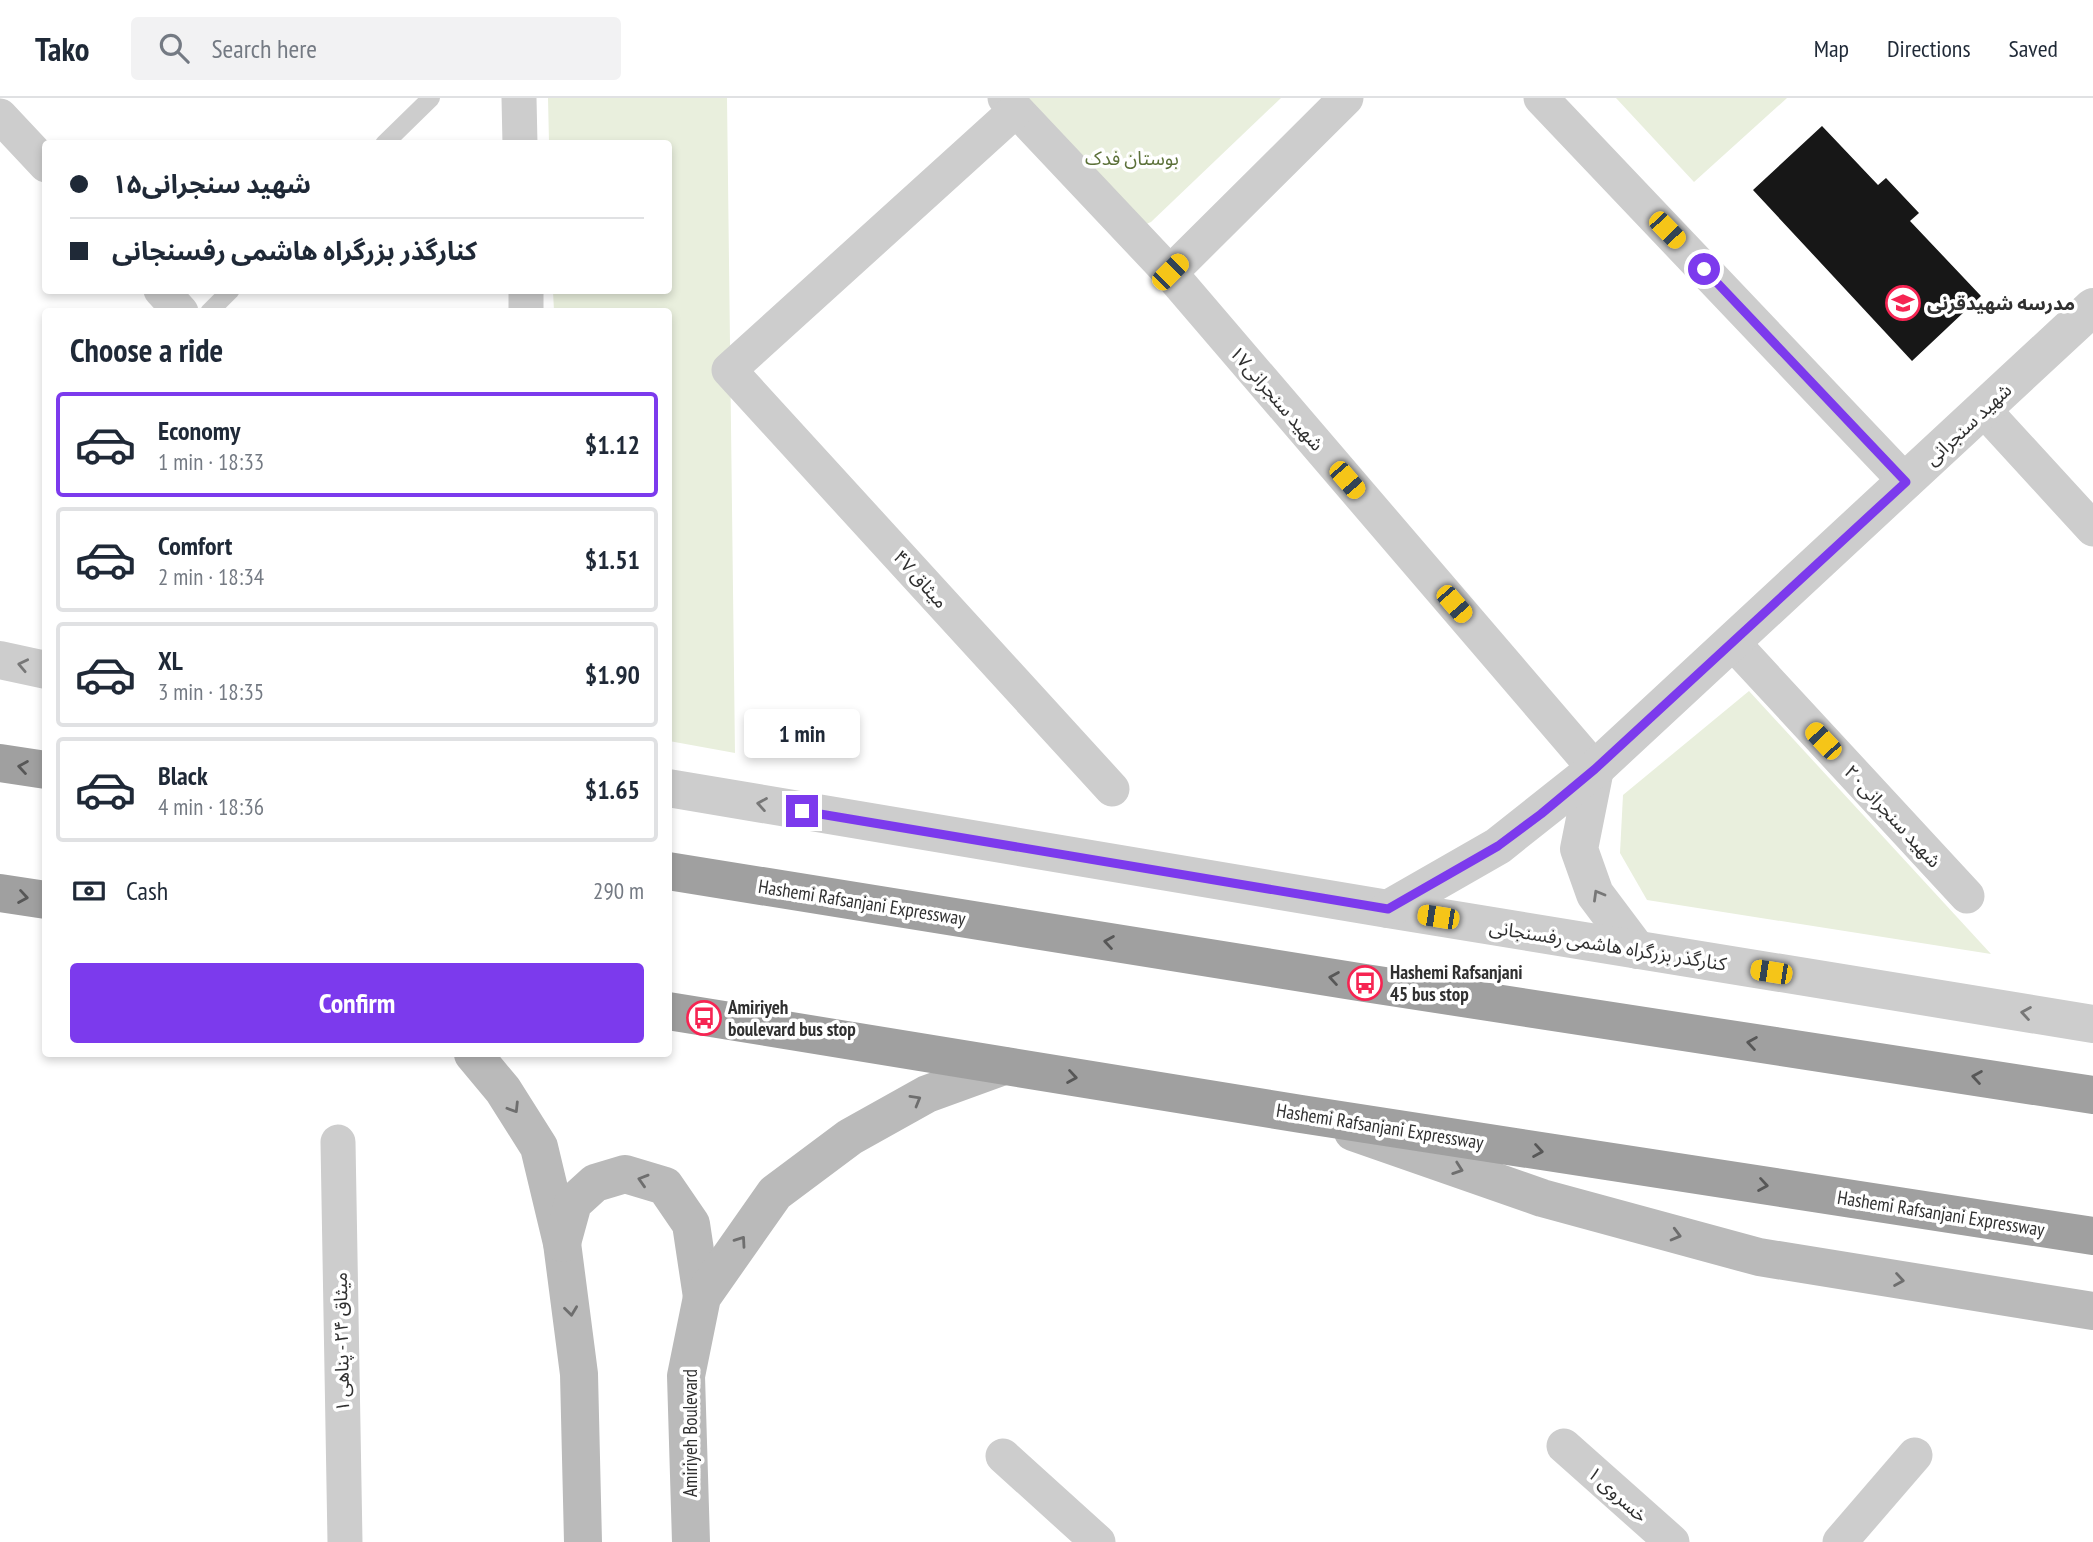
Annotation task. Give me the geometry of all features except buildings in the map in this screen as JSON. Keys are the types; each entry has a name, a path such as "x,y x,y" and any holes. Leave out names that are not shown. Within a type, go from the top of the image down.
{"highway":[{"path":"0,763 42,769"},
{"name":"Hashemi Rafsanjani Expressway","path":"672,872 1379,985 2093,1095"},
{"path":"0,893 42,900"},
{"name":"Hashemi Rafsanjani Expressway","path":"672,1012 1301,1114 2093,1236"}],"main road":[{"path":"476,1057 503,1090 539,1147 562,1243 579,1374 583,1542"},
{"name":"Amiriyeh Boulevard","path":"691,1542 686,1376 702,1297 775,1193 850,1137 927,1094 1004,1066"},
{"path":"1301,1114 1542,1198 1759,1257 2093,1311"},
{"path":"562,1243 573,1203 595,1183 625,1174 665,1186 691,1224 702,1297"}],"street":[{"path":"1170,272 1346,98"},
{"path":"1541,98 1906,482"},
{"path":"517,100 520,140"},
{"name":"شهید سنجرانی۱۷","path":"1011,104 1170,272 1595,769"},
{"name":"میثاق ۴۷","path":"1011,104 729,370 1112,789"},
{"path":"0,116 42,161"},
{"path":"165,294 177,308"},
{"name":"شهید سنجرانی","path":"1388,909 1498,846 1595,769 2093,307"},
{"path":"1983,409 2093,529"},
{"name":"شهید سنجرانی۲۰","path":"1733,643 1967,896"},
{"path":"0,660 42,669"},
{"path":"1595,769 1579,849 1595,894 1637,950"},
{"name":"کنارگذر بزرگراه هاشمی رفسنجانی","path":"672,789 2093,1024"},
{"name":"میثاق ۲۴ - پناهی ۱","path":"338,1142 345,1542"},
{"name":"خسروی ۱","path":"1564,1446 1672,1542"},
{"path":"1840,1542 1915,1455"},
{"path":"1003,1456 1098,1542"}],"lane":[{"path":"388,140 432,98"},
{"path":"213,308 227,294"}],"green space":[{"path":"548,98 727,98 735,753 672,742 672,308 554,308 553,294 672,294 672,140 549,140"},
{"name":"بوستان فدک","path":"997,98 1281,98 1151,222 1135,229"},
{"path":"1616,98 1787,98 1694,182"},
{"path":"1749,691 1991,954 1647,900 1620,853 1623,795"}],"place":[{"name":"مدرسه شهیدقرنی","path":"1903,303"},
{"name":"Hashemi Rafsanjani 45 bus stop","path":"1365,983"},
{"name":"Amiriyeh boulevard bus stop","path":"704,1018"}],"route":[{"path":"802,811 1388,909 1498,846 1595,769 1906,482 1704,269"}]}
